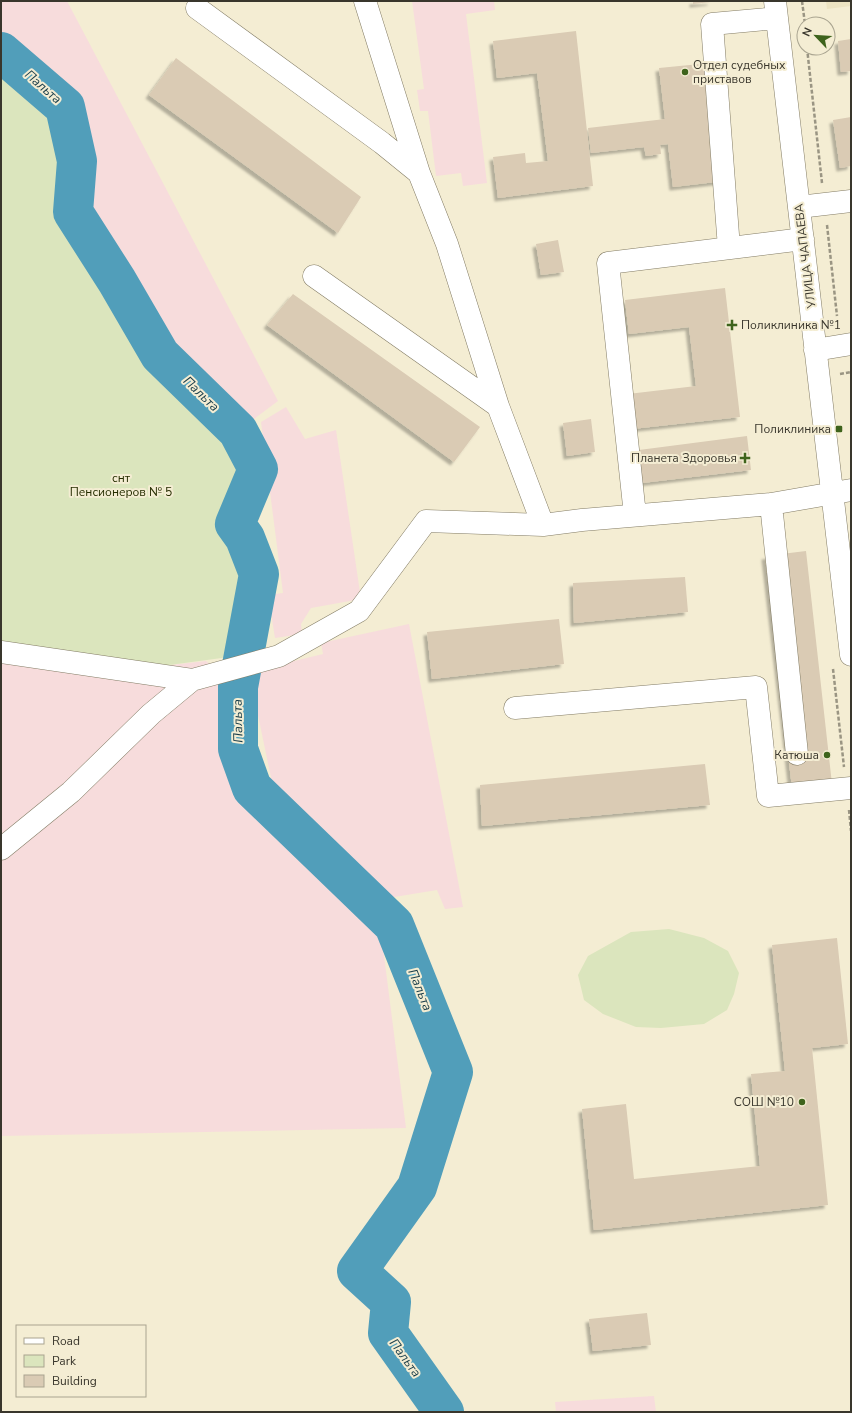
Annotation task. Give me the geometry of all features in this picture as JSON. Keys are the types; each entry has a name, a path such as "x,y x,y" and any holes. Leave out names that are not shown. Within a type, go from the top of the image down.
{"street":[{"path":"365,1 419,173 447,244 498,406 543,525"},
{"path":"197,8 382,143 419,173"},
{"path":"729,248 712,24 776,10"},
{"name":"УЛИЦА ЧАПАЕВА","path":"776,10 816,350 842,492 851,655"},
{"path":"799,207 851,201"},
{"path":"635,515 608,263 803,239"},
{"path":"314,276 498,406"},
{"path":"816,350 851,344"},
{"path":"1,652 192,680 279,656 359,611 426,521 543,525 635,515 771,504 842,492"},
{"path":"771,504 797,754"},
{"path":"1,849 72,792 151,714 192,680"},
{"path":"514,708 756,687 768,796 851,788"}],"path":[{"path":"802,1 804,16"}],"shaded area":[{"path":"1,1 67,1 278,401 238,431 160,355 117,281 73,212 77,161 11,61 1,52"},
{"path":"412,1 494,1 495,10 466,14 487,183 463,186 461,173 436,176 428,111 420,111 417,90 424,89"},
{"path":"826,1 851,1 851,6 827,9"},
{"path":"286,407 305,439 336,430 361,599 311,608 301,624 302,634 275,638 268,595 283,593 261,422"},
{"path":"409,624 463,907 445,909 437,890 382,899 274,792 249,672 323,654 321,643"},
{"path":"1,641 162,666 206,661 231,682 236,775 259,817 381,932 406,1128 1,1136"},
{"path":"654,1396 656,1412 556,1412 555,1402"}],"green space":[{"name":"снт Пенсионеров № 5","path":"1,52 65,107 77,161 73,212 117,281 160,355 238,431 258,469 235,524 245,538 259,574 244,655 162,666 1,641"},
{"path":"669,929 704,938 728,951 739,973 734,994 727,1010 704,1024 661,1028 636,1027 603,1014 584,1000 578,975 588,956 631,932"}],"building":[{"path":"693,1 711,1 711,2 693,4"},
{"path":"576,31 593,186 498,198 493,157 525,153 526,163 548,161 537,73 497,78 493,41"},
{"path":"851,39 851,71 841,72 838,41"},
{"path":"176,58 361,197 338,233 149,95"},
{"path":"710,63 724,181 673,187 668,144 660,145 661,154 646,156 644,147 591,153 588,128 665,119 659,68"},
{"path":"851,117 851,166 840,168 833,120"},
{"path":"558,240 564,272 541,275 536,244"},
{"path":"725,288 740,417 632,429 628,394 696,386 689,327 629,334 625,300"},
{"path":"293,294 480,427 454,462 267,325"},
{"path":"591,419 595,452 567,456 563,423"},
{"path":"747,436 751,470 642,483 639,450"},
{"path":"806,551 832,784 792,788 765,556"},
{"path":"685,577 688,612 574,623 573,583"},
{"path":"559,619 564,664 432,679 427,632"},
{"path":"705,764 710,805 482,826 480,785"},
{"path":"837,938 848,1044 812,1048 828,1205 594,1230 582,1109 626,1104 634,1179 760,1166 751,1074 785,1071 772,945"},
{"path":"647,1313 651,1345 593,1351 589,1319"}],"waterway":[{"name":"Пальта","path":"1,52 65,107 77,161 73,212 117,281 160,355 238,431 258,469 235,524 245,538 259,574 238,687 238,749 252,788 394,925 453,1072 417,1187 357,1271 391,1302 388,1333 444,1412"}],"place":[{"name":"Отдел судебных приставов","path":"685,72"},
{"name":"Поликлиника №1","path":"732,325"},
{"name":"Поликлиника","path":"839,429"},
{"name":"Планета Здоровья","path":"745,458"},
{"name":"Катюша","path":"827,755"},
{"name":"СОШ №10","path":"802,1102"}]}
